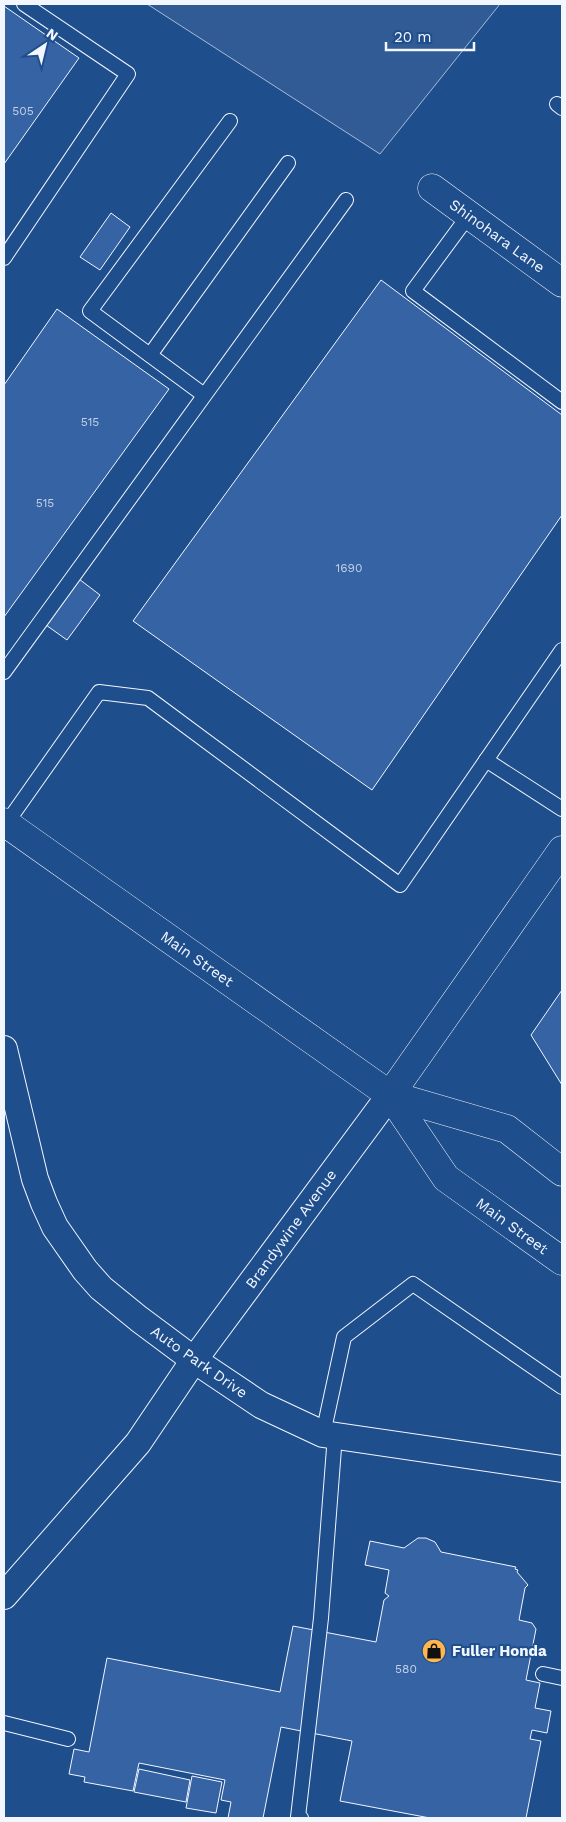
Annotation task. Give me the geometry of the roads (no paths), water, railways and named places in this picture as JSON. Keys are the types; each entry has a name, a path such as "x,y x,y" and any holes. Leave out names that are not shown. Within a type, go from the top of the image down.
{"main road":[{"name":"Shinohara Lane","path":"432,188 562,283"},
{"name":"Main Street","path":"5,823 390,1096 507,1128 562,1172"},
{"name":"Brandywine Avenue","path":"390,1096 562,850"},
{"name":"Main Street","path":"390,1096 446,1178 562,1261"}],"street":[{"name":"Auto Park Drive","path":"4,1049 35,1178 44,1203 55,1227 79,1263 101,1288 119,1304 194,1360 261,1405 329,1434 562,1469"},
{"name":"Brandywine Avenue","path":"4,1596 138,1443 194,1360 390,1096"}],"lane":[{"path":"4,258 128,74 24,4"},
{"path":"204,395 90,311 230,121"},
{"path":"150,355 288,162"},
{"path":"4,672 346,200"},
{"path":"469,215 413,291 562,402"},
{"path":"5,823 100,692 148,698 400,885 562,650"},
{"path":"486,760 562,809"},
{"path":"299,1818 321,1618 329,1434 344,1337 413,1284 562,1387"},
{"path":"543,1674 562,1678"},
{"path":"4,1723 68,1739"}],"place":[{"name":"Fuller Honda","path":"434,1651"}]}
